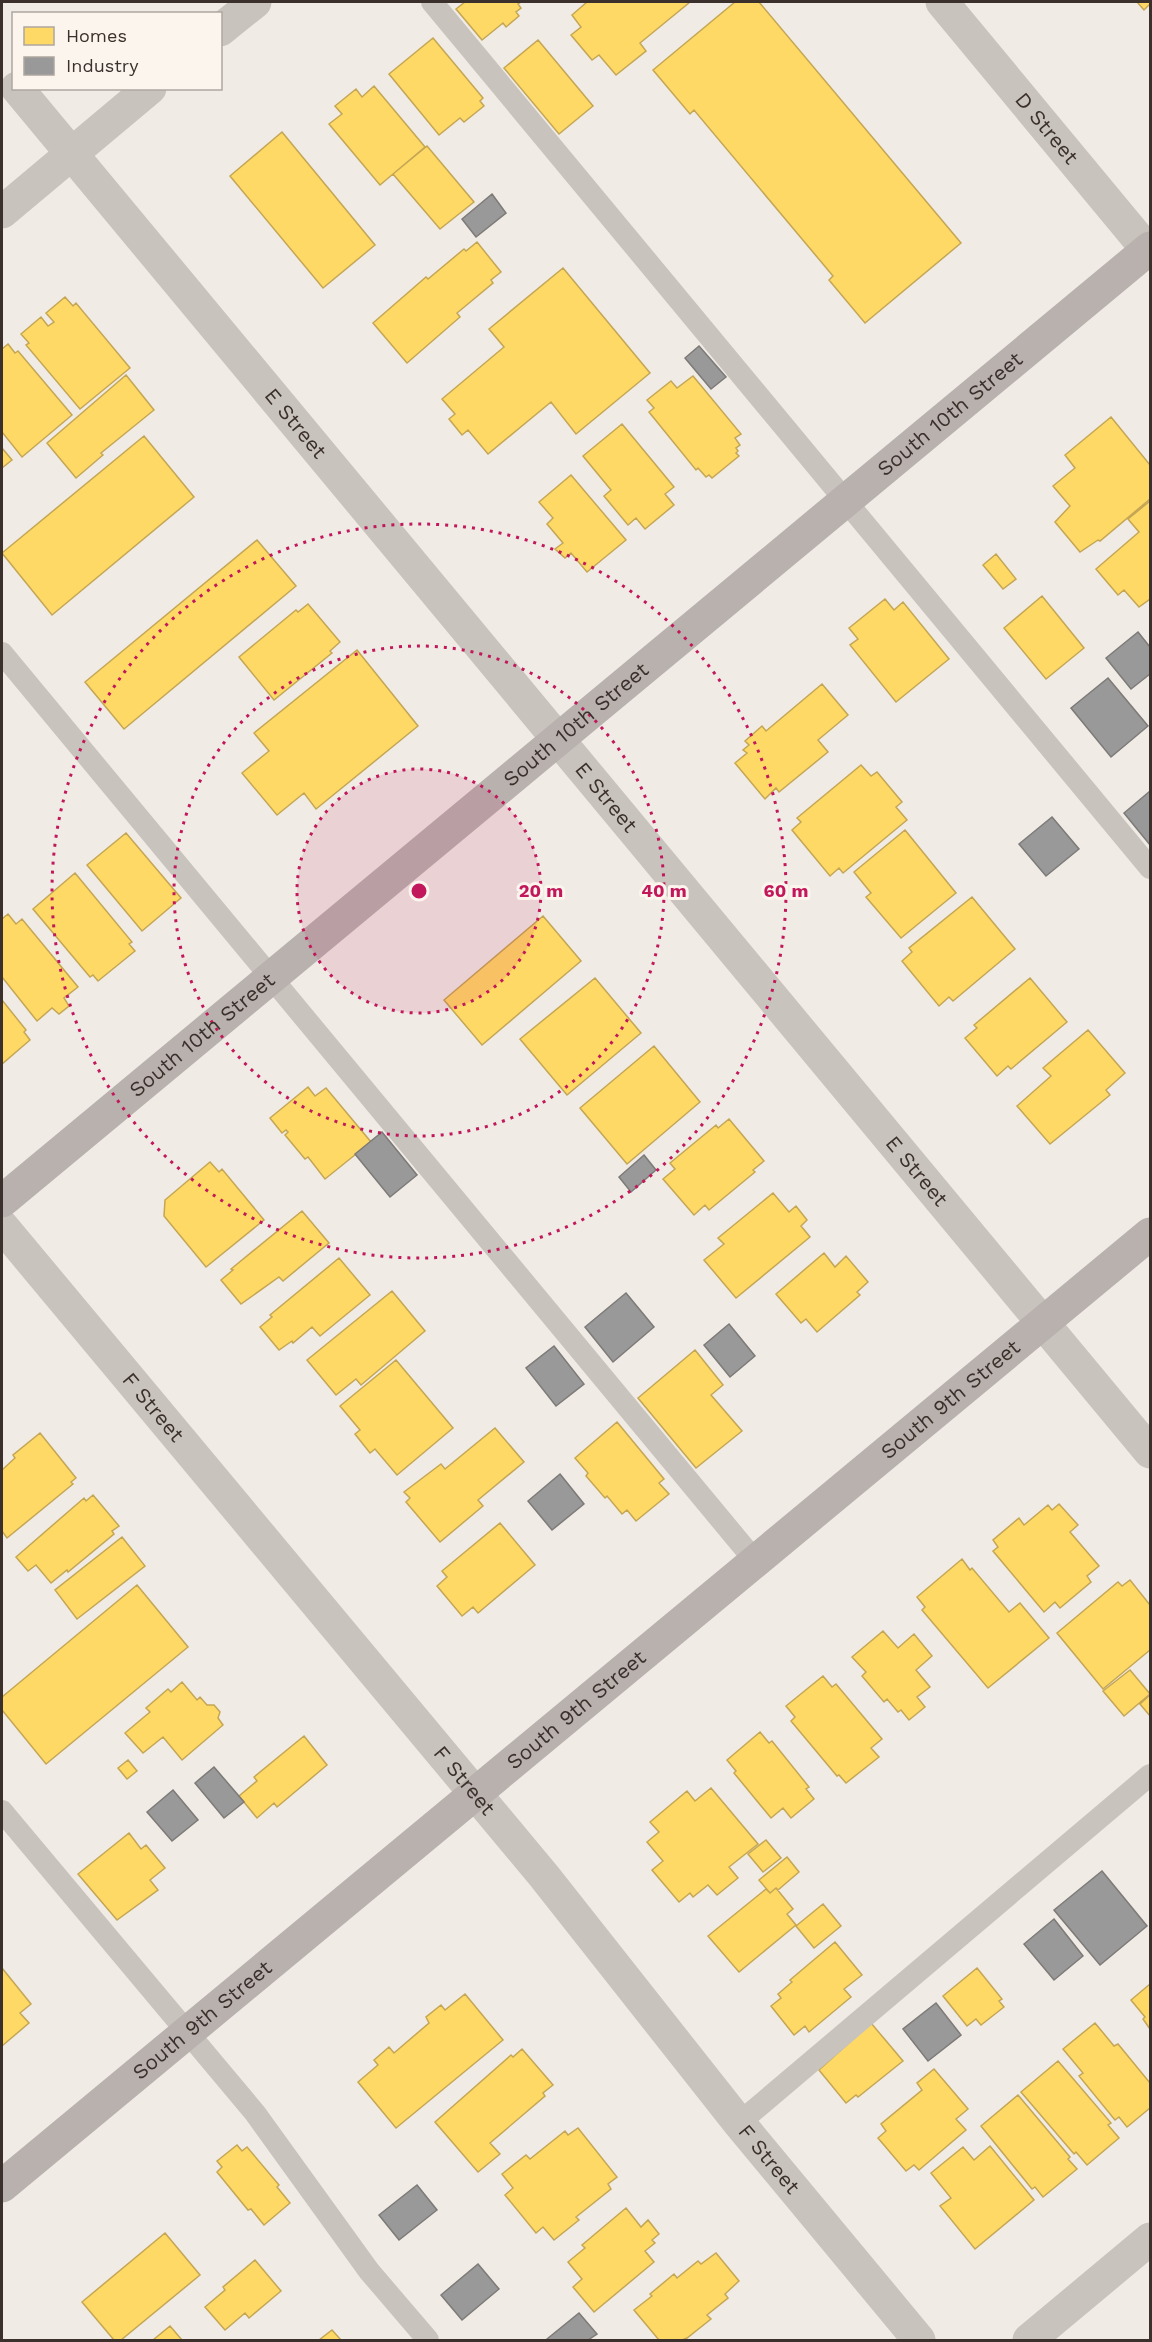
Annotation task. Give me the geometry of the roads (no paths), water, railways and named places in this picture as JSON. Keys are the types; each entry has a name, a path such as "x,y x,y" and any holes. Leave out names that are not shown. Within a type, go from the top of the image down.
{"main road":[{"name":"South 10th Street","path":"2,1201 1150,250"},
{"name":"South 9th Street","path":"2,2186 1150,1234"}],"street":[{"path":"222,28 255,2"},
{"name":"D Street","path":"942,2 1150,250"},
{"path":"2,70 12,82"},
{"name":"E Street","path":"19,90 1150,1452"},
{"path":"2,212 148,90"},
{"name":"F Street","path":"2,1226 544,1876 739,2123 919,2340"},
{"path":"1029,2340 1150,2240"}],"lane":[{"path":"432,2 1150,868"},
{"path":"2,653 756,1562"},
{"path":"739,2123 1150,1774"},
{"path":"2,1811 255,2113 369,2271 428,2340"}]}
